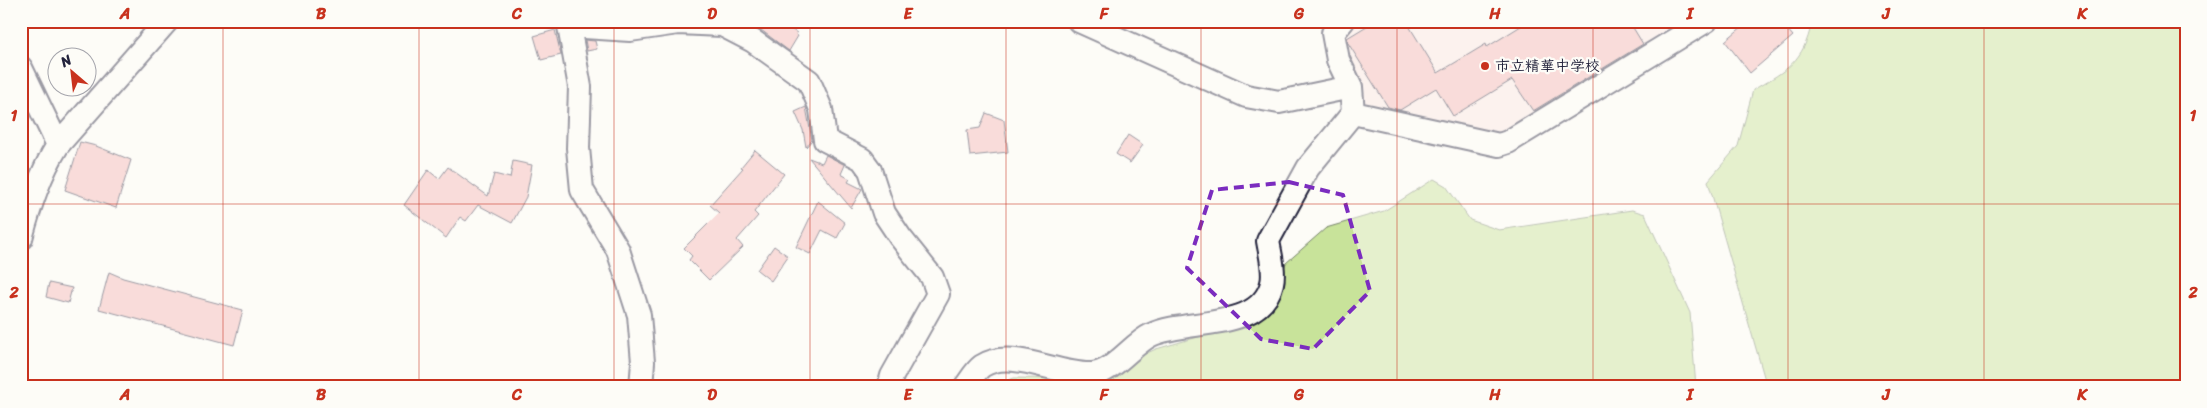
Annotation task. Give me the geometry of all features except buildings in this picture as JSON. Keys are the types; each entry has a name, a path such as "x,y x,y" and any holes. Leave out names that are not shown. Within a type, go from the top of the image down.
{"street":[{"path":"21,238 31,201 48,162 58,145 167,21"},
{"path":"1079,21 1246,96 1279,102 1351,87"},
{"path":"965,387 981,367 997,360 1009,359 1070,373 1093,374 1105,371 1150,336 1168,329 1244,315 1259,306 1267,297 1273,282 1268,241 1308,168 1352,113 1351,87 1338,60 1333,33 1343,21"},
{"path":"1352,113 1499,145 1508,142 1706,21"},
{"path":"641,387 643,362 639,315 618,250 582,190 578,148 580,87 568,23 630,30 678,23 722,25 753,41 809,81 821,109 825,140 862,159 870,170 884,213 900,237 932,277 938,294 892,376 889,387"},
{"path":"21,68 58,145"}],"highlighted area":[{"path":"1289,182 1343,195 1370,291 1313,349 1261,339 1187,268 1212,190"}],"shaded area":[{"name":"市立精華中学校","path":"1351,21 1696,21 1500,136 1364,106 1340,46"}],"green space":[{"path":"1805,21 2186,21 2186,387 1767,387 1708,181 1738,146 1753,90 1789,67 1801,52 1810,30"},
{"path":"1434,179 1446,186 1470,220 1499,230 1632,210 1645,214 1690,313 1696,387 991,387 1014,378 1090,379 1156,349 1233,327 1276,290 1286,263 1326,228 1384,211"}],"place":[{"name":"市立精華中学校","path":"1485,66"}]}
